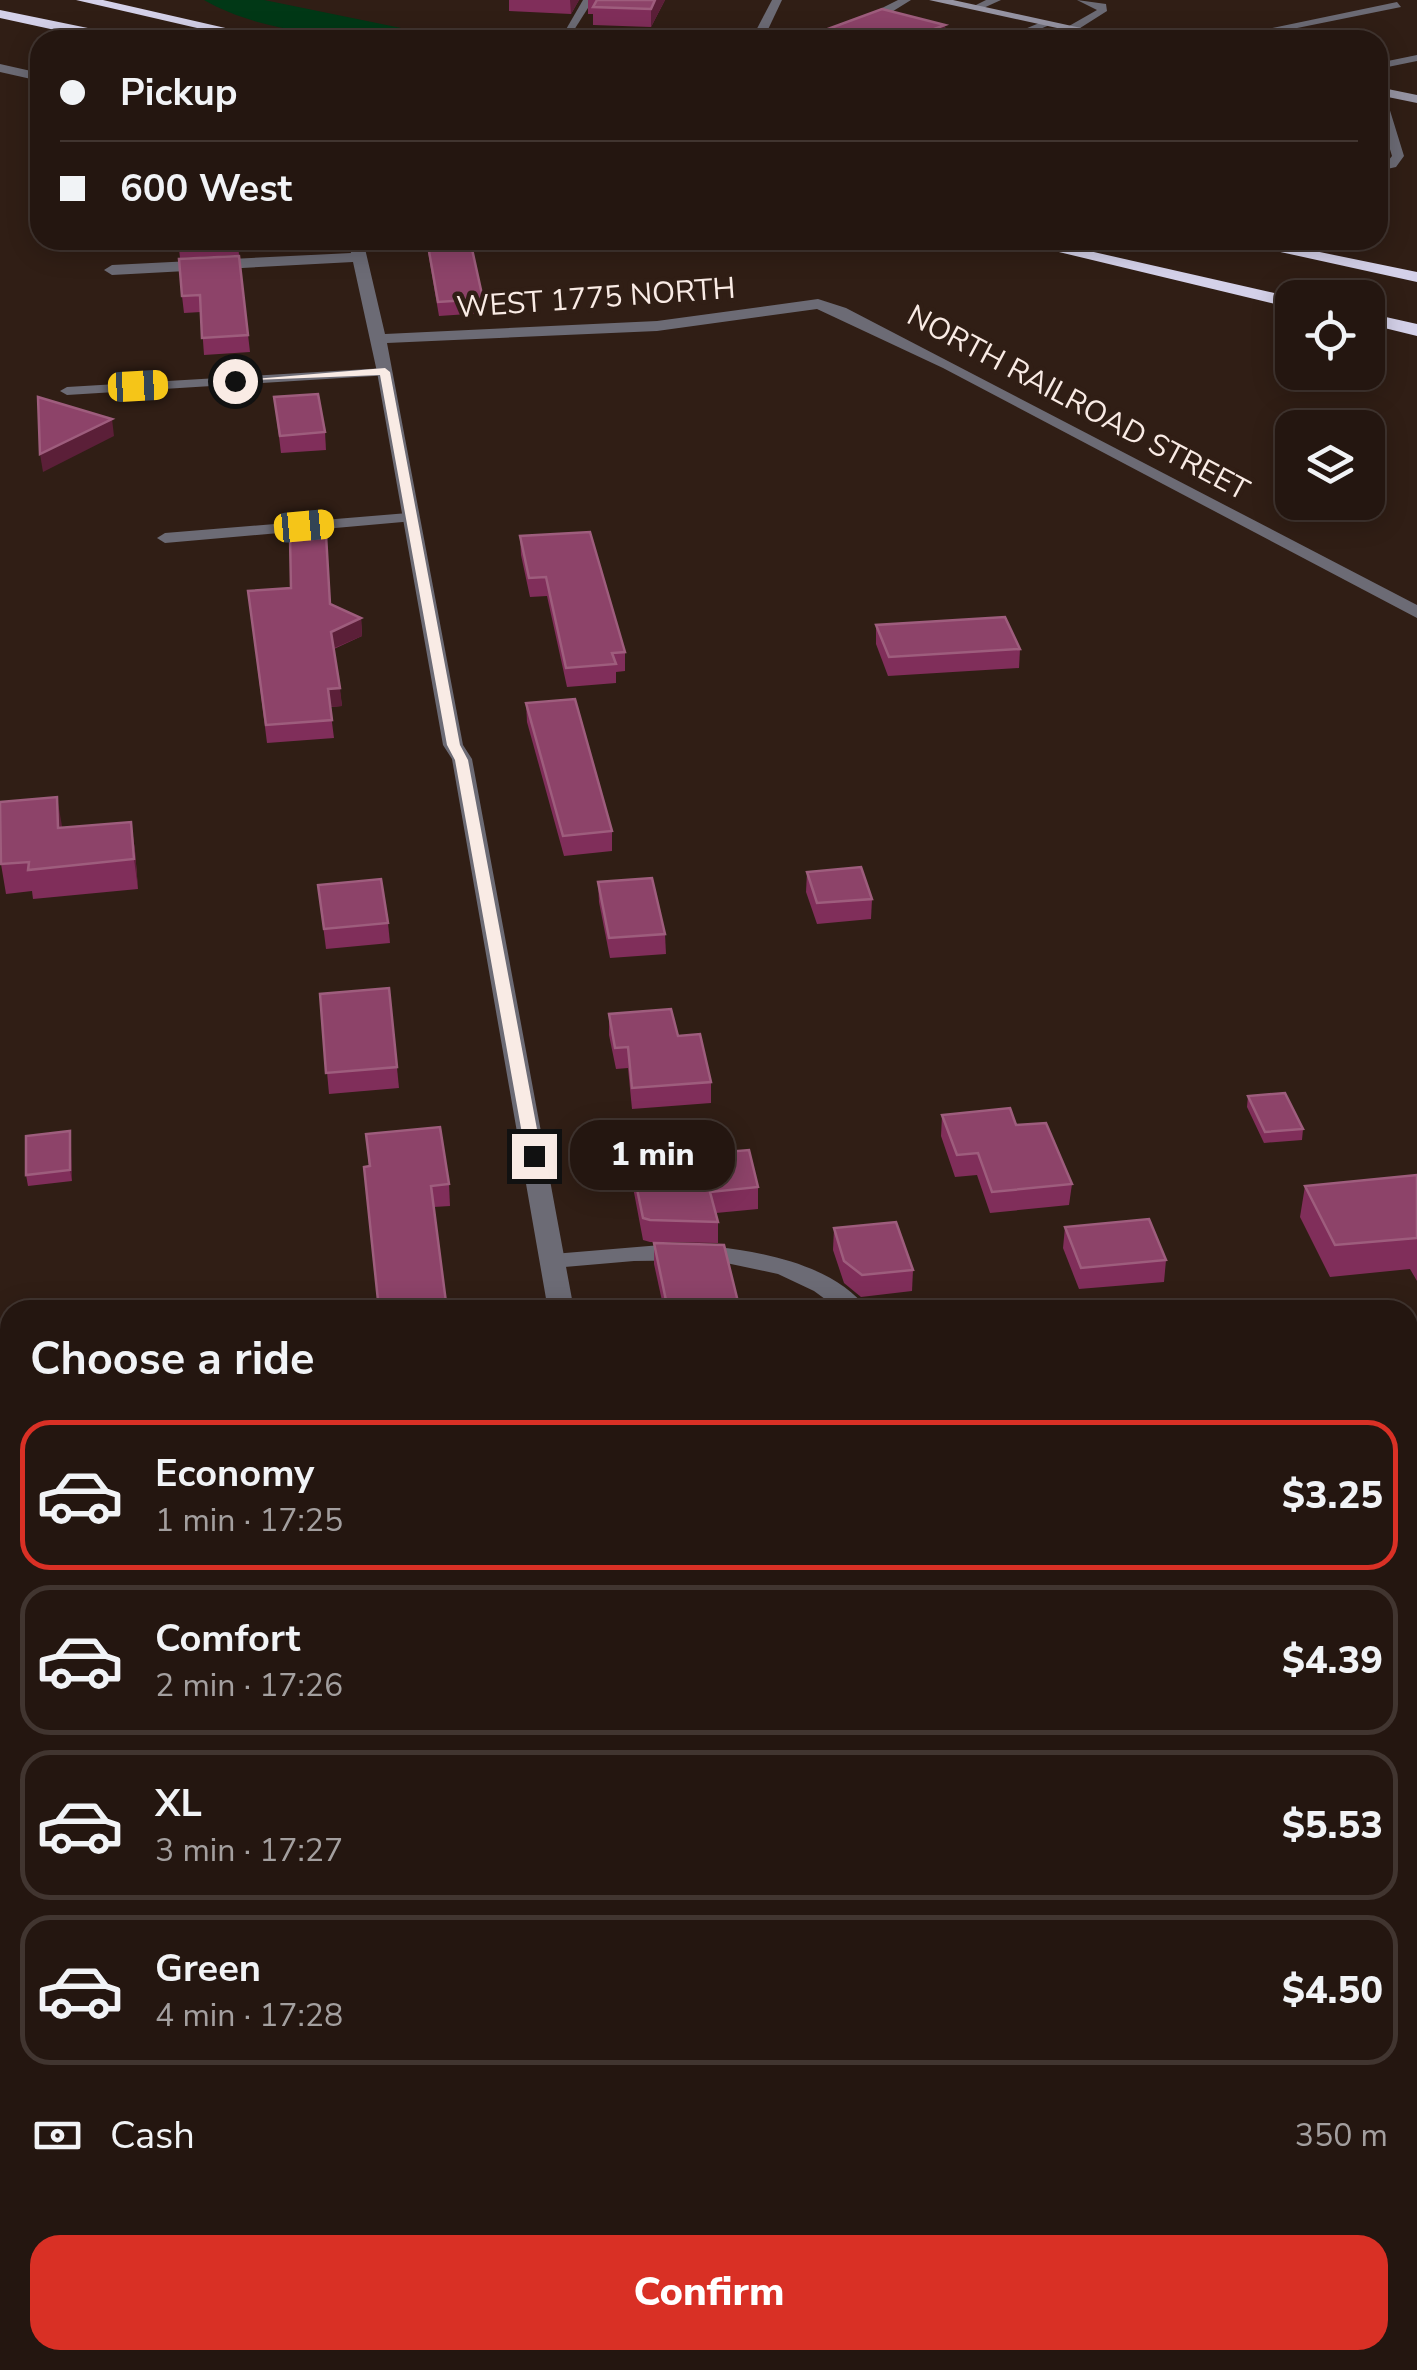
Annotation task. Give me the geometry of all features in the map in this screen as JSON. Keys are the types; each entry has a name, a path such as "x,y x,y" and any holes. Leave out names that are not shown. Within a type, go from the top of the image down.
{"highway":[{"path":"83,0 223,30"},
{"path":"0,14 75,30"},
{"path":"1062,250 1275,298"},
{"path":"1283,250 1417,278"},
{"path":"1385,323 1417,330"}],"main road":[{"path":"936,0 1083,30"},
{"path":"1388,93 1415,98"}],"street":[{"path":"0,68 30,75"},
{"path":"112,270 336,250"},
{"path":"358,250 385,372 408,518 453,745 462,760 560,1300"},
{"name":"WEST 1775 NORTH","path":"377,339 657,326 818,304"},
{"name":"NORTH RAILROAD STREET","path":"818,304 841,311 949,365 1417,612"}],"lane":[{"path":"569,30 588,0"},
{"path":"762,30 776,0"},
{"path":"906,0 884,10 885,15 946,30"},
{"path":"974,8 996,0"},
{"path":"1074,28 1102,11 1102,6 1082,0"},
{"path":"1274,30 1402,6 1384,0"},
{"path":"1030,30 1048,23"},
{"path":"1388,64 1417,58"},
{"path":"1388,124 1398,156 1388,165"},
{"path":"67,391 385,372"},
{"path":"165,538 408,518"},
{"path":"553,1261 703,1250 803,1271 842,1300"}],"green space":[{"path":"204,0 264,0 411,30 294,30 232,13"}],"building":[{"path":"597,0 655,0 651,9 593,7"},
{"path":"882,9 945,25 932,30 825,30"},
{"path":"429,250 472,250 483,299 438,302"},
{"path":"239,256 248,335 202,338 200,295 182,296 179,259"},
{"path":"318,394 325,432 280,436 274,397"},
{"path":"38,397 112,419 40,454"},
{"path":"590,532 625,652 612,653 616,664 566,668 546,577 529,578 520,536"},
{"path":"326,535 330,604 361,618 331,632 340,688 328,689 332,720 266,725 248,591 291,588 290,537"},
{"path":"1005,617 1020,649 889,657 876,625"},
{"path":"575,699 612,831 563,836 526,703"},
{"path":"57,797 58,828 131,822 134,859 28,870 29,862 1,864 0,802"},
{"path":"861,867 872,899 817,903 807,872"},
{"path":"652,878 665,934 609,938 598,882"},
{"path":"381,879 388,923 324,929 318,885"},
{"path":"389,988 397,1067 326,1073 320,994"},
{"path":"671,1009 678,1036 700,1034 711,1082 632,1088 628,1047 615,1048 609,1014"},
{"path":"1285,1093 1303,1129 1265,1132 1248,1096"},
{"path":"1010,1108 1016,1125 1046,1123 1072,1184 992,1192 978,1153 957,1155 942,1115"},
{"path":"440,1127 449,1184 431,1186 446,1300 378,1300 364,1167 370,1166 366,1134"},
{"path":"70,1131 70,1170 26,1175 26,1136"},
{"path":"749,1150 758,1187 710,1192 718,1222 643,1218 631,1160"},
{"path":"1417,1175 1417,1238 1335,1245 1305,1186"},
{"path":"1149,1219 1166,1260 1081,1268 1065,1227"},
{"path":"896,1222 913,1270 862,1275 844,1261 834,1228"},
{"path":"654,1243 724,1245 738,1300 666,1300"}],"route":[{"path":"235,381 385,372 408,518 453,745 462,760 534,1156"}]}
